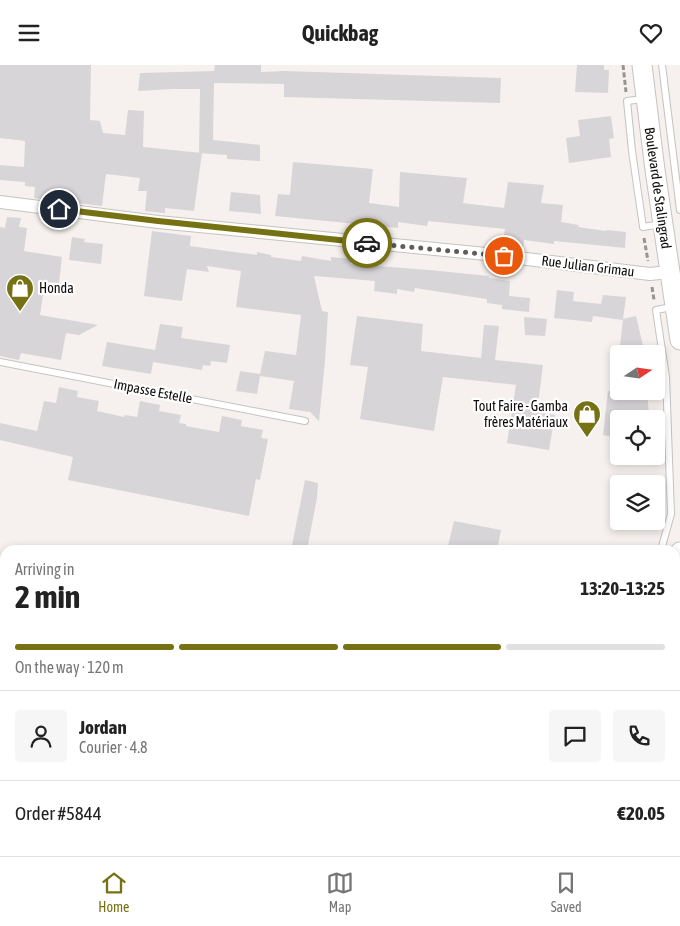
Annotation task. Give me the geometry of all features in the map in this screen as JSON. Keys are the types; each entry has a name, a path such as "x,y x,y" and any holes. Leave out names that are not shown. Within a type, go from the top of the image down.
{"main road":[{"name":"Boulevard de Stalingrad","path":"642,65 662,224 680,340"}],"street":[{"name":"Rue Julian Grimau","path":"0,202 158,221 504,256 650,274 670,272"}],"lane":[{"path":"662,65 680,211"},
{"path":"647,99 627,101 632,151 642,227 662,224"},
{"path":"663,545 671,513 666,377 656,310 675,307"},
{"name":"Impasse Estelle","path":"0,362 305,421"}],"path":[{"path":"623,65 627,101"}],"building":[{"path":"0,65 91,65 90,120 100,121 103,133 125,135 128,110 144,111 143,147 202,153 194,211 165,208 165,213 145,211 147,191 138,191 140,178 106,174 102,206 34,198 35,187 25,186 25,182 0,180 0,165 24,167 25,141 0,138"},
{"path":"215,65 261,65 261,72 285,71 501,78 500,103 284,97 284,84 214,83 213,140 260,145 260,161 227,159 227,155 199,153 200,89 138,91 140,73 214,71"},
{"path":"577,65 604,65 604,70 609,70 608,93 575,92"},
{"path":"611,116 614,138 609,139 611,157 569,163 566,138 580,136 578,120"},
{"path":"293,162 373,169 369,203 399,207 400,172 467,178 463,203 504,208 508,182 544,185 541,203 563,205 561,222 579,225 578,227 626,232 625,248 554,241 554,244 524,240 523,250 502,248 505,229 428,221 427,226 398,222 398,228 275,216 278,194 290,195"},
{"path":"231,192 260,195 261,214 229,211"},
{"path":"7,217 21,218 19,227 27,228 24,251 62,257 59,283 45,282 40,315 98,325 79,335 66,333 61,360 21,353 19,360 0,356 0,227 5,228"},
{"path":"152,231 191,236 190,246 257,255 257,252 271,255 271,257 301,261 302,256 331,261 331,257 352,259 351,264 489,276 489,278 510,281 509,296 530,298 529,312 502,309 502,305 487,303 487,299 415,288 414,292 397,289 397,294 374,291 375,281 314,276 322,311 328,312 319,421 310,412 289,409 294,381 260,376 257,394 236,391 240,371 260,374 265,351 296,355 301,315 236,307 241,271 207,266 209,272 187,269 182,301 144,296"},
{"path":"72,237 85,239 84,242 103,244 101,264 69,260"},
{"path":"557,290 574,292 573,301 601,304 603,295 626,297 623,319 636,316 643,345 620,345 623,320 593,316 592,322 554,318"},
{"path":"357,316 423,324 421,351 481,358 484,325 499,326 495,360 543,365 537,412 555,415 549,450 507,443 516,385 443,377 434,431 360,419 368,367 350,365"},
{"path":"524,317 547,319 545,336 525,335"},
{"path":"160,324 183,327 181,338 230,345 227,363 211,361 210,366 203,365 202,370 153,362 151,374 102,366 107,342 155,350"},
{"path":"59,387 78,391 77,397 99,401 97,411 124,417 125,415 137,417 140,401 160,405 159,411 181,415 179,423 186,424 186,426 219,432 222,416 242,420 241,426 263,430 261,438 268,439 260,480 256,479 249,516 68,480 73,457 0,440 0,423 37,431 44,401 56,403"},
{"path":"608,391 610,391 610,400 648,400 649,410 610,410 610,436 603,435"},
{"path":"305,480 318,483 308,545 292,545"},
{"path":"454,521 501,530 498,545 448,545"}],"way so far":[{"path":"367,243 504,256"}],"place":[{"name":"Honda","path":"20,312"},
{"name":"Tout Faire - Gamba frères Matériaux","path":"587,438"}],"route":[{"path":"59,209 367,243"}]}
